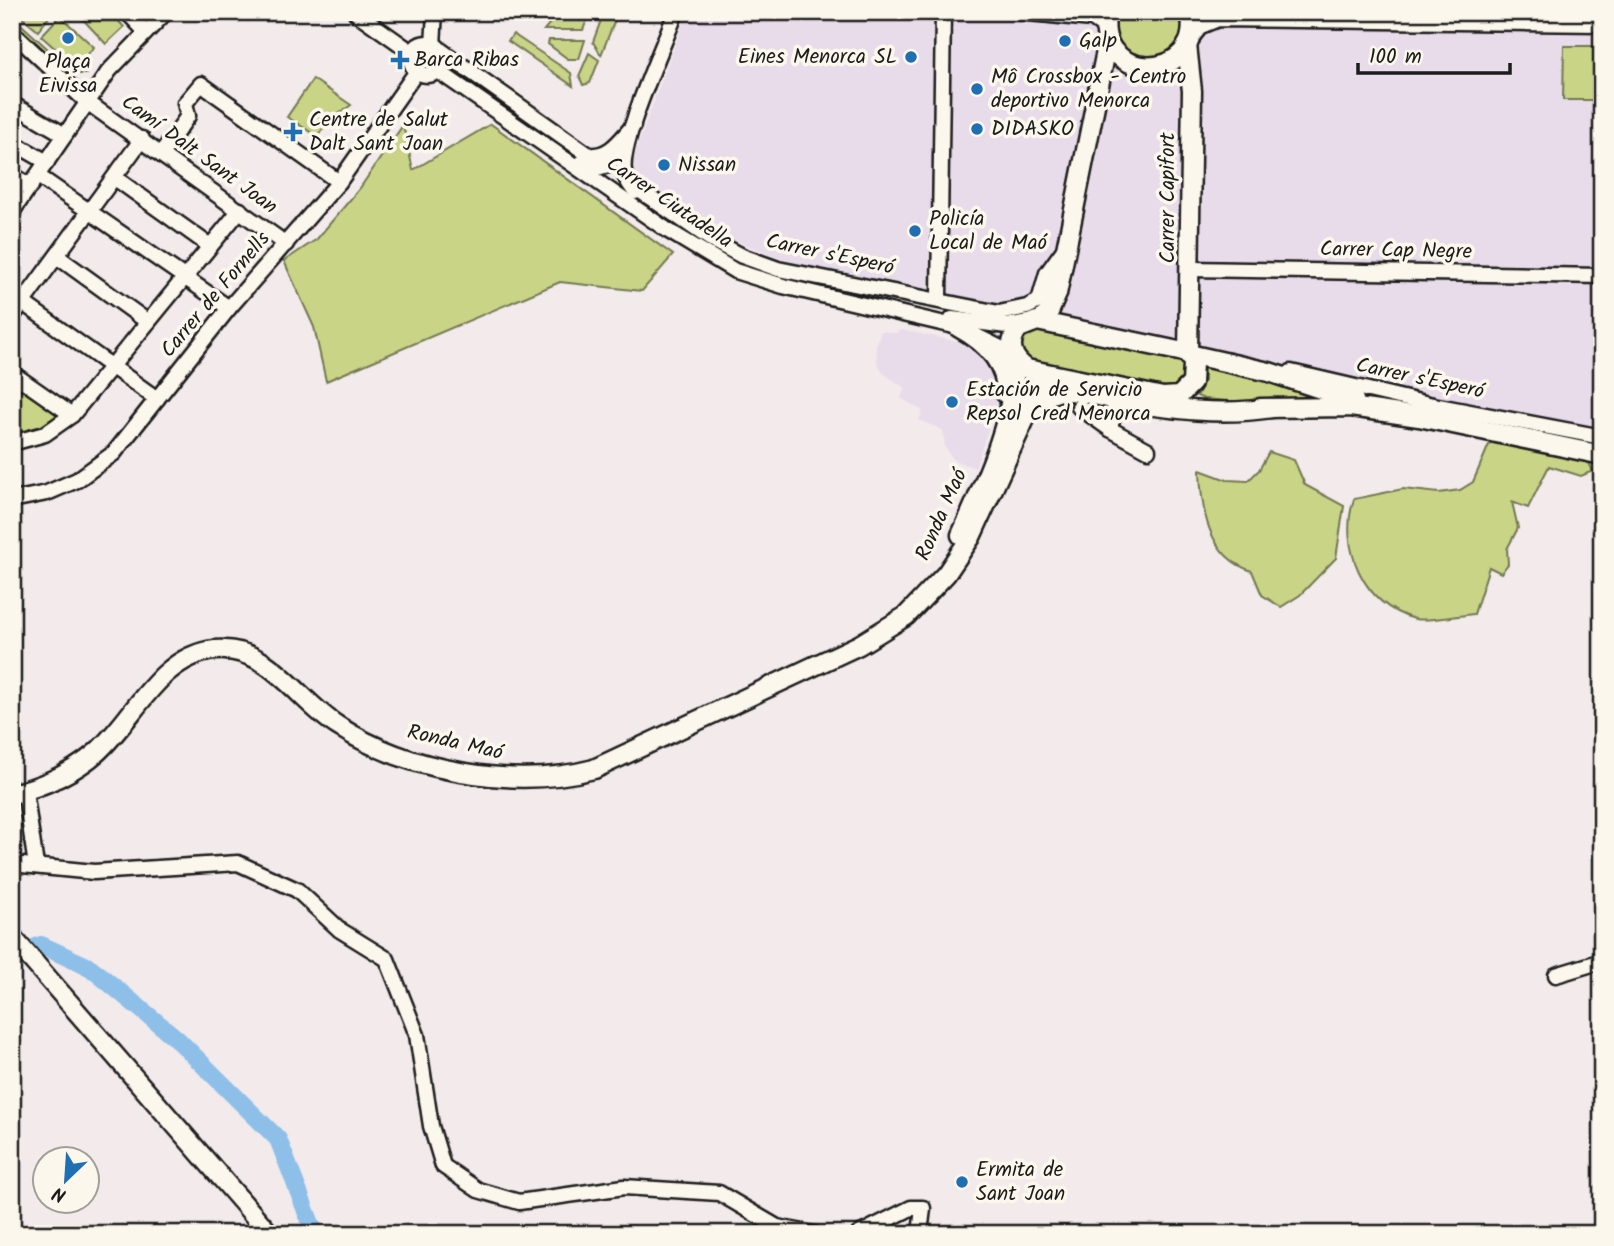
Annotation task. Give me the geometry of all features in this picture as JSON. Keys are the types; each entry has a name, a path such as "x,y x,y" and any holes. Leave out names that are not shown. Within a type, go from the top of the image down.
{"main road":[{"name":"Carrer Capifort","path":"1163,397 1180,396 1192,383 1195,375 1188,353 1192,91 1188,43 1190,12"},
{"path":"1107,27 1126,62 1149,68 1171,62 1188,43"},
{"path":"998,442 1014,382 1013,336 1019,328 1035,322 1054,303 1107,27"},
{"path":"1035,322 1230,363 1419,417"},
{"path":"958,327 978,338 989,349 1005,377 1005,408 998,442"},
{"path":"1013,355 1027,369 1221,407 1351,407 1419,417 1602,455"},
{"path":"956,559 1020,408 1042,381 1055,376"},
{"path":"956,559 983,514 1020,427 1037,402 1061,391 1183,411 1243,412 1272,408"},
{"name":"Ronda Maó","path":"926,597 941,576 962,532 998,442"},
{"name":"Ronda Maó","path":"16,793 69,773 89,759 178,662 201,653 220,650 242,653 265,663 338,727 398,754 447,768 503,778 546,779 581,773 608,764 859,645 888,628 926,597 956,559"},
{"path":"12,937 270,1234"}],"street":[{"path":"127,12 145,31"},
{"path":"13,210 109,71 166,12"},
{"path":"355,12 413,53"},
{"path":"653,220 624,173 624,161 633,126 676,12"},
{"path":"939,298 943,12"},
{"path":"1018,12 1092,19 1107,27"},
{"path":"435,17 436,47 443,62 438,71 429,75 417,71 412,63 413,53 421,45 436,47"},
{"path":"1188,43 1200,26 1218,19 1602,24"},
{"name":"Camí Dalt Sant Joan","path":"12,32 87,102 286,244"},
{"name":"Carrer Ciutadella","path":"436,47 589,155 601,155 613,148 633,126"},
{"name":"Carrer de Fornells","path":"12,500 47,493 77,480 114,453 229,308 339,182 417,71"},
{"name":"Carrer Ciutadella","path":"438,71 697,250 746,275 958,327 1013,355"},
{"path":"162,153 188,116 185,103 201,84 339,182"},
{"path":"12,104 65,135"},
{"path":"543,143 554,145 583,164 600,168 614,158 633,126"},
{"path":"12,317 17,299 58,257 142,139"},
{"path":"12,142 47,162"},
{"path":"12,175 34,181 91,213 229,308"},
{"path":"115,178 210,246"},
{"name":"Carrer s'Esperó","path":"630,184 712,240 742,256 778,269 939,298 999,313 1027,307 1039,301 1046,273 1066,247"},
{"path":"12,443 45,434 72,415 240,210"},
{"path":"58,257 149,322"},
{"name":"Carrer Cap Negre","path":"1190,269 1602,276"},
{"path":"17,299 157,399"},
{"name":"Carrer Ciutadella","path":"903,312 995,325 1035,322"},
{"name":"Carrer s'Esperó","path":"1230,363 1264,366 1433,405 1602,437"},
{"path":"12,373 72,415"},
{"path":"1110,429 1116,400"},
{"path":"1079,407 1110,429 1148,450"},
{"path":"16,793 36,866"},
{"path":"12,864 94,873 238,863 297,890 340,930 387,959 417,1035 431,1126 443,1166 478,1190 519,1202 624,1187 719,1193 777,1227 814,1234"},
{"path":"1556,975 1602,961"},
{"path":"859,1234 911,1208 923,1208 920,1234"}],"shaded area":[{"path":"687,12 1602,12 1602,439 1205,347 793,263 703,228 628,172"},
{"name":"Estación de Servicio Repsol Cred Menorca","path":"901,330 964,343 977,348 995,363 999,396 975,468 954,460 945,447 943,430 919,420 923,411 901,398 905,388 882,372 877,361 876,346 881,331 895,333"}],"green space":[{"path":"15,12 53,12 38,31"},
{"path":"76,12 110,12 124,27 106,44"},
{"path":"559,12 590,12 583,30 544,30"},
{"path":"604,12 618,12 601,55 593,42"},
{"path":"1116,12 1183,12 1185,20 1180,44 1160,59 1135,57 1120,43 1115,26"},
{"path":"12,16 72,71 88,74 71,74 12,21"},
{"path":"60,16 94,47 76,67 41,36"},
{"path":"513,34 571,73 573,86 508,41"},
{"path":"549,40 585,40 579,59 568,59 548,44"},
{"path":"1564,46 1602,46 1602,100 1563,100"},
{"path":"589,53 599,60 590,83 583,85 579,76"},
{"path":"313,79 351,105 332,119 317,136 287,117"},
{"path":"491,124 673,255 642,291 560,282 326,381 314,327 284,261 317,239 360,188 403,125 413,170"},
{"path":"1031,329 1178,356 1184,363 1185,381 1172,391 1035,366 1019,353 1023,334"},
{"path":"1204,363 1231,368 1324,399 1254,403 1204,399 1197,396 1204,381"},
{"path":"12,377 67,415 56,425 12,440"},
{"path":"1491,440 1588,461 1593,471 1581,476 1549,466 1528,508 1512,502 1518,528 1507,549 1508,564 1501,573 1489,567 1474,614 1420,620 1397,612 1381,601 1359,572 1349,536 1354,499 1403,489 1439,493 1460,490 1473,482"},
{"path":"1269,452 1294,460 1305,485 1344,506 1336,558 1300,595 1281,607 1262,595 1252,571 1225,555 1216,543 1202,500 1200,470 1227,480 1248,481 1259,470"}],"waterway":[{"path":"12,957 41,945 91,968 176,1038 278,1139 315,1234"}],"place":[{"name":"Plaça Eivissa","path":"68,38"},
{"name":"Galp","path":"1065,41"},
{"name":"Eines Menorca SL","path":"911,57"},
{"name":"Barca Ribas","path":"400,60"},
{"name":"Mô Crossbox - Centro deportivo Menorca","path":"977,89"},
{"name":"DIDASKO","path":"977,129"},
{"name":"Centre de Salut Dalt Sant Joan","path":"293,132"},
{"name":"Nissan","path":"664,165"},
{"name":"Policía Local de Maó","path":"915,231"},
{"name":"Estación de Servicio Repsol Cred Menorca","path":"952,402"},
{"name":"Ermita de Sant Joan","path":"962,1182"}]}
